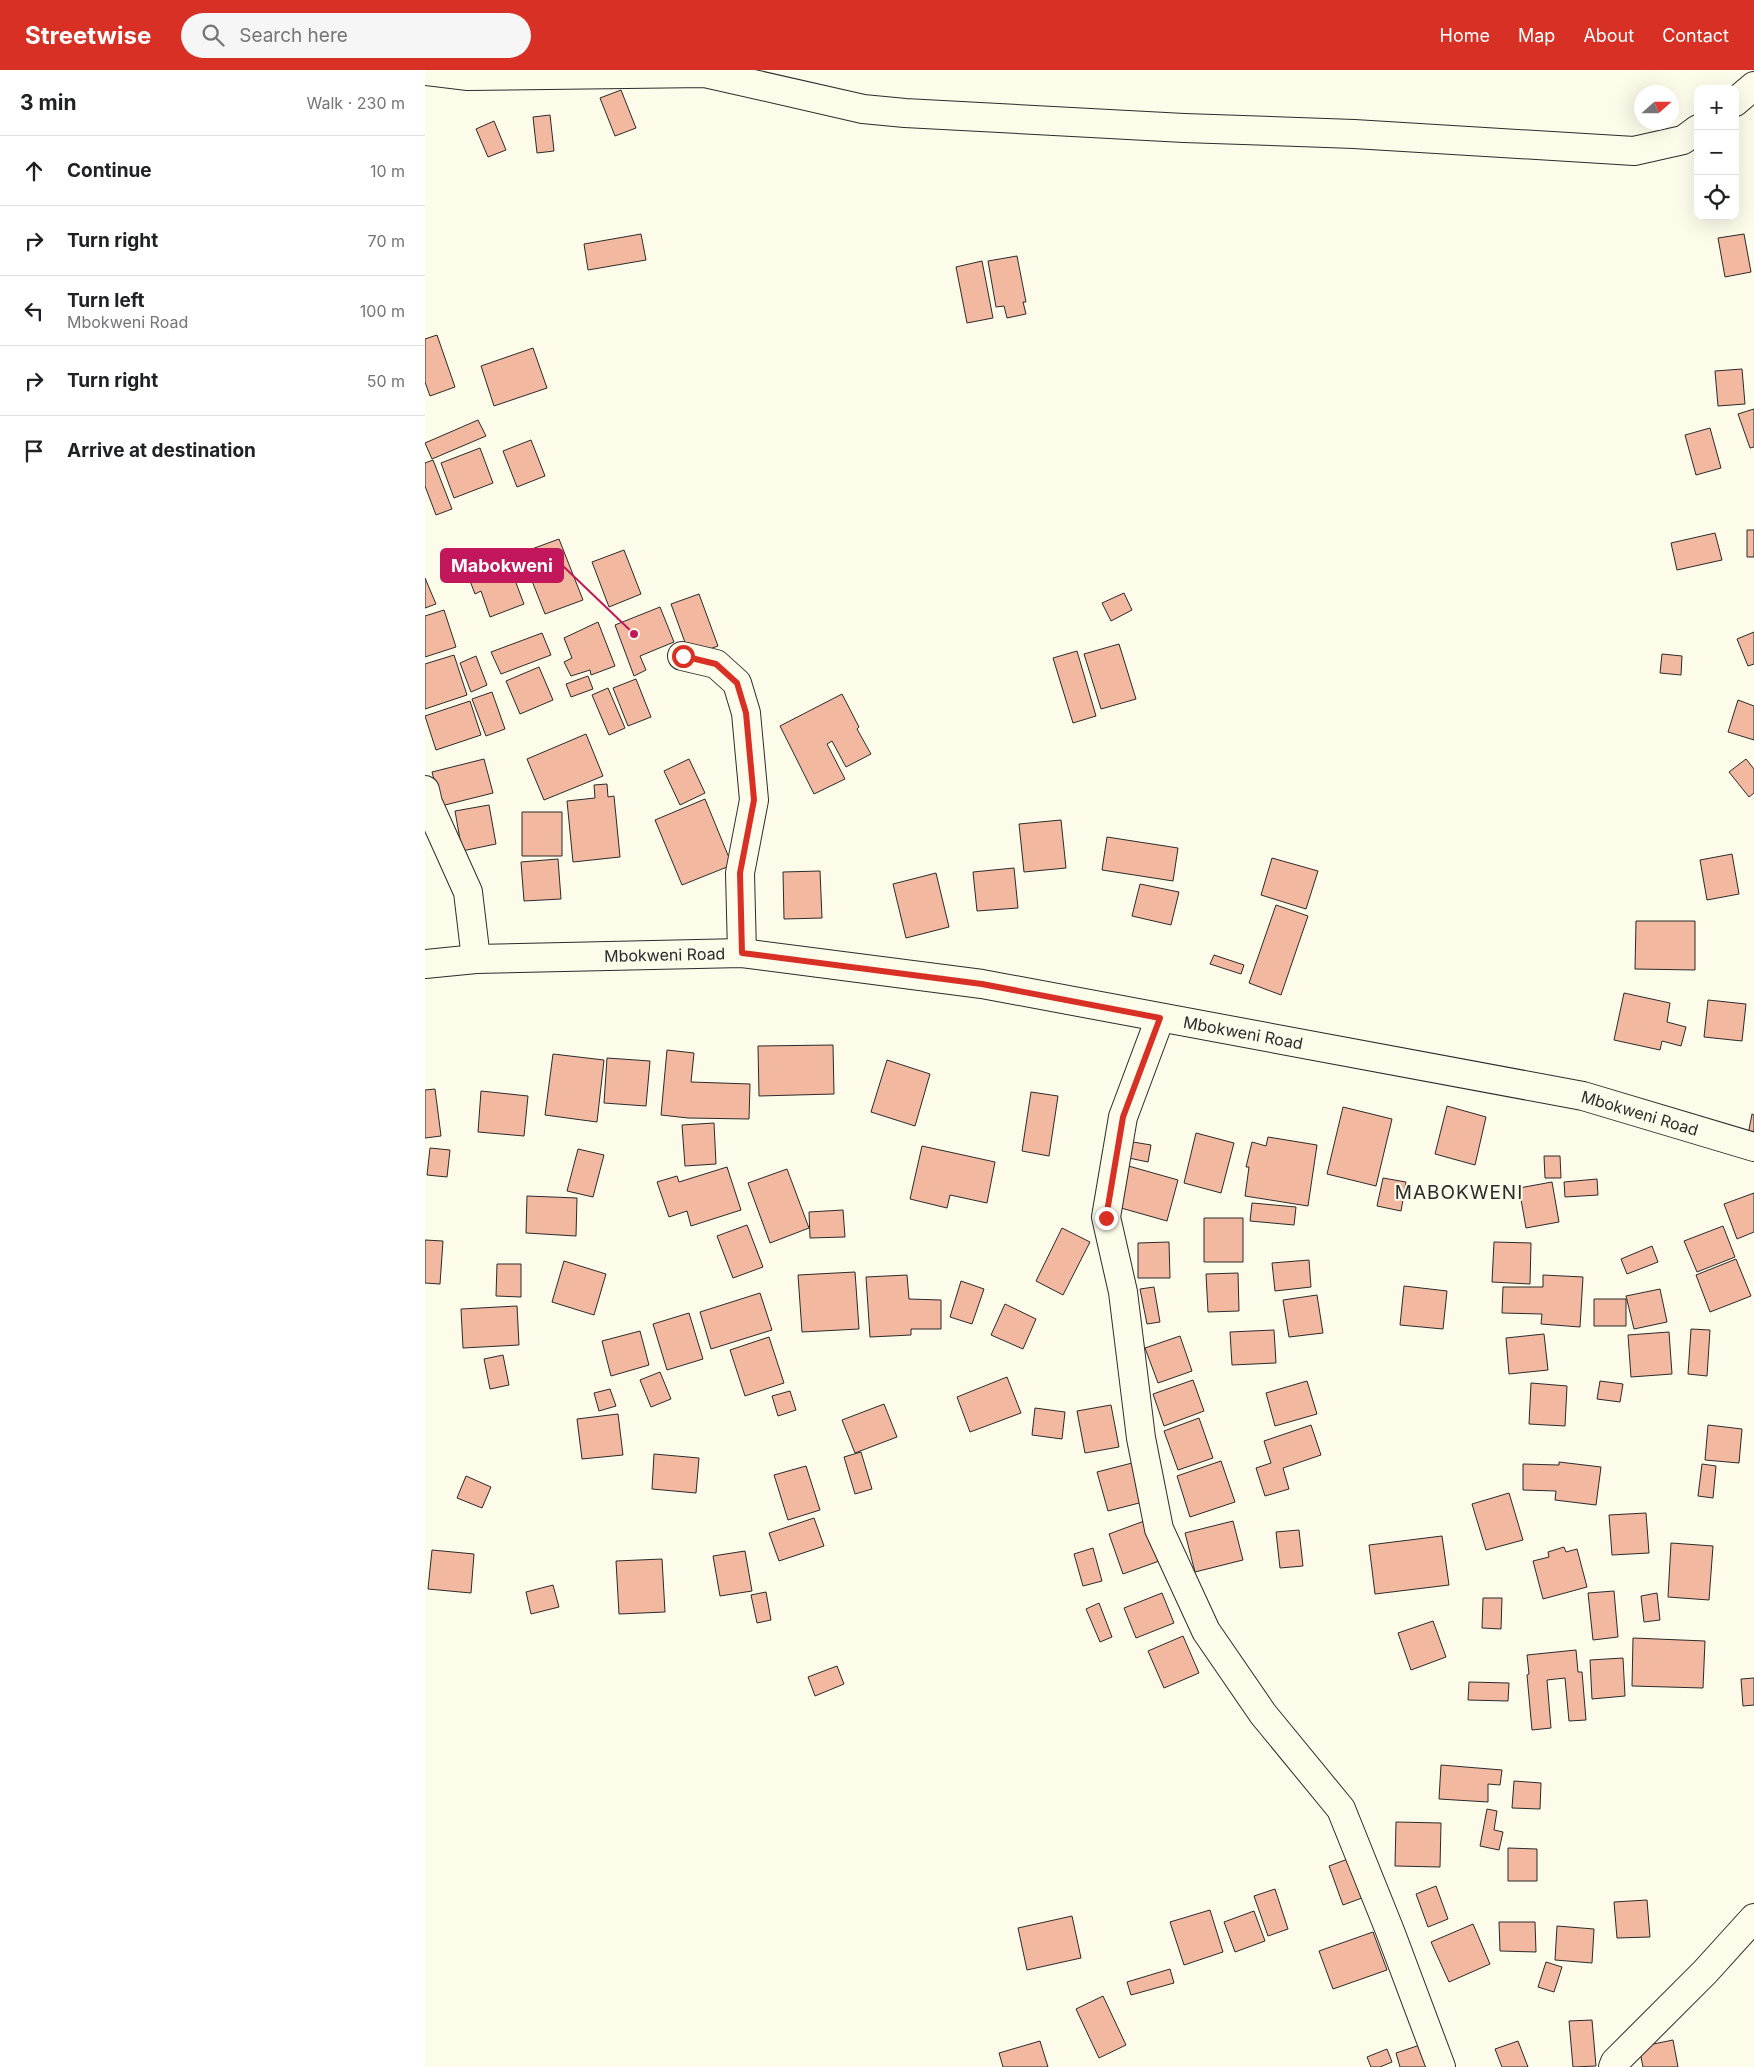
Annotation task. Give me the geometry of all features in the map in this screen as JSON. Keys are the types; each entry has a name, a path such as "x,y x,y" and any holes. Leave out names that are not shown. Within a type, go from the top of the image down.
{"street":[{"path":"425,71 468,76 705,73 863,109 905,113 1184,128 1354,134 1634,151 1683,140 1697,130"},
{"path":"1739,99 1754,86"},
{"path":"683,656 716,664 737,683 746,713 754,800 740,873 742,953"},
{"path":"425,790 428,803 467,892 476,959"},
{"name":"Mbokweni Road","path":"425,964 476,959 742,953 982,984 1160,1018 1308,1043 1583,1096 1754,1147"},
{"path":"1160,1018 1123,1117 1106,1218 1123,1292 1141,1438 1159,1529 1206,1631 1263,1714 1341,1809 1390,1931 1441,2067"},
{"path":"1613,2067 1615,2062 1705,1972 1754,1918"}],"building":[{"path":"621,90 636,128 615,136 600,98"},
{"path":"550,115 554,151 537,153 533,117"},
{"path":"494,121 506,150 488,157 476,129"},
{"path":"641,234 646,260 588,270 584,244"},
{"path":"1744,234 1751,272 1725,277 1718,238"},
{"path":"1017,256 1026,302 1023,302 1026,314 1007,318 1004,306 996,307 988,261"},
{"path":"982,261 993,318 967,323 956,267"},
{"path":"437,335 455,387 430,396 425,382 425,339"},
{"path":"533,348 547,388 494,406 481,366"},
{"path":"1742,369 1745,404 1718,406 1715,371"},
{"path":"1754,409 1754,447 1750,448 1738,414"},
{"path":"478,420 486,436 432,459 425,443"},
{"path":"1710,428 1721,468 1696,475 1685,435"},
{"path":"531,440 545,476 517,487 503,451"},
{"path":"480,448 493,483 454,498 441,463"},
{"path":"433,460 452,509 436,515 425,486 425,463"},
{"path":"1747,530 1754,530 1754,557 1747,557"},
{"path":"1715,533 1722,560 1677,570 1671,543"},
{"path":"559,539 583,600 545,614 521,553"},
{"path":"624,550 641,594 609,607 592,562"},
{"path":"496,571 499,581 513,575 524,604 490,617 481,591 475,594 470,581"},
{"path":"425,578 436,604 425,608"},
{"path":"1124,593 1132,610 1111,621 1102,603"},
{"path":"699,594 718,646 690,656 671,604"},
{"path":"660,607 674,642 640,656 646,670 634,676 615,625"},
{"path":"444,610 456,647 425,657 425,616"},
{"path":"598,622 615,666 591,675 590,670 571,676 564,662 572,658 564,638"},
{"path":"1754,632 1754,664 1748,666 1737,639"},
{"path":"542,633 551,655 501,674 491,652"},
{"path":"1119,644 1136,699 1101,709 1084,654"},
{"path":"1077,651 1096,716 1073,723 1053,658"},
{"path":"1662,654 1682,656 1681,675 1660,673"},
{"path":"454,655 467,695 425,709 425,664"},
{"path":"476,656 487,685 471,692 460,663"},
{"path":"539,667 553,700 520,714 506,681"},
{"path":"588,676 593,689 571,697 566,684"},
{"path":"636,679 651,717 628,726 613,688"},
{"path":"608,688 625,728 609,735 592,695"},
{"path":"492,692 505,729 486,736 472,699"},
{"path":"842,694 859,727 857,729 871,754 846,767 832,741 827,744 845,779 814,794 780,726"},
{"path":"1738,700 1754,706 1754,740 1728,732"},
{"path":"470,701 481,735 436,750 425,716"},
{"path":"586,734 603,776 544,800 527,759"},
{"path":"484,759 493,793 441,806 432,772"},
{"path":"689,759 705,793 680,805 664,771"},
{"path":"1746,759 1754,769 1754,793 1749,797 1729,772"},
{"path":"607,784 608,797 614,796 620,857 573,862 567,801 595,798 594,785"},
{"path":"705,799 732,865 682,885 655,820"},
{"path":"489,805 496,844 462,851 455,811"},
{"path":"522,812 562,812 562,856 522,856"},
{"path":"1061,820 1066,868 1024,872 1019,824"},
{"path":"1107,837 1178,848 1173,881 1102,870"},
{"path":"1732,854 1739,894 1707,900 1700,860"},
{"path":"1272,858 1318,871 1306,909 1261,895"},
{"path":"558,859 561,899 524,901 521,862"},
{"path":"1014,868 1018,908 977,911 973,872"},
{"path":"820,871 822,918 784,919 783,872"},
{"path":"936,873 949,927 906,938 893,884"},
{"path":"1140,884 1179,892 1171,925 1132,916"},
{"path":"1276,905 1308,916 1281,995 1249,983"},
{"path":"1636,921 1695,921 1695,970 1635,969"},
{"path":"1214,955 1244,965 1241,974 1210,964"},
{"path":"1624,993 1670,1003 1667,1022 1686,1027 1681,1046 1662,1041 1660,1050 1614,1040"},
{"path":"1708,1000 1746,1004 1742,1041 1704,1037"},
{"path":"833,1045 834,1094 759,1096 758,1046"},
{"path":"667,1050 694,1053 691,1082 750,1084 749,1119 688,1118 661,1115"},
{"path":"553,1054 604,1060 597,1122 545,1115"},
{"path":"607,1058 650,1061 646,1106 604,1103"},
{"path":"887,1060 930,1074 915,1126 871,1112"},
{"path":"435,1089 441,1136 425,1138 425,1090"},
{"path":"481,1091 528,1096 524,1136 478,1132"},
{"path":"1031,1092 1058,1096 1049,1156 1022,1151"},
{"path":"1447,1106 1486,1117 1475,1165 1435,1154"},
{"path":"1343,1107 1392,1119 1376,1186 1327,1174"},
{"path":"1752,1114 1754,1115 1754,1152 1745,1150"},
{"path":"714,1123 716,1164 685,1166 682,1125"},
{"path":"1196,1133 1234,1143 1221,1193 1184,1183"},
{"path":"1268,1137 1317,1145 1308,1206 1245,1196 1249,1167 1246,1167 1252,1142 1266,1146"},
{"path":"1127,1141 1151,1145 1148,1162 1124,1157"},
{"path":"922,1146 995,1162 987,1203 950,1195 947,1208 910,1199"},
{"path":"430,1148 450,1150 447,1177 427,1175"},
{"path":"578,1149 604,1155 593,1197 567,1191"},
{"path":"1544,1156 1560,1156 1561,1178 1545,1178"},
{"path":"1125,1165 1178,1180 1167,1221 1114,1206"},
{"path":"727,1167 741,1210 691,1226 687,1211 669,1217 657,1182 677,1176 679,1182"},
{"path":"787,1169 809,1228 770,1243 748,1183"},
{"path":"1383,1178 1406,1182 1401,1211 1377,1206"},
{"path":"1597,1179 1598,1195 1565,1197 1564,1182"},
{"path":"1552,1182 1559,1222 1526,1228 1519,1188"},
{"path":"1754,1193 1754,1232 1737,1239 1724,1204"},
{"path":"527,1196 577,1198 576,1236 526,1233"},
{"path":"1252,1203 1296,1207 1294,1225 1250,1221"},
{"path":"843,1210 845,1237 810,1238 809,1212"},
{"path":"1204,1218 1243,1218 1243,1262 1204,1262"},
{"path":"747,1225 763,1267 733,1278 717,1236"},
{"path":"1723,1226 1735,1257 1697,1272 1684,1241"},
{"path":"1062,1228 1090,1242 1063,1295 1036,1281"},
{"path":"425,1240 443,1241 440,1284 425,1283"},
{"path":"1169,1242 1170,1278 1138,1278 1138,1243"},
{"path":"1494,1242 1531,1243 1530,1284 1492,1282"},
{"path":"1652,1246 1658,1262 1627,1274 1621,1259"},
{"path":"1736,1259 1751,1296 1710,1312 1696,1275"},
{"path":"1309,1260 1311,1287 1275,1291 1272,1263"},
{"path":"564,1261 606,1274 594,1315 552,1302"},
{"path":"497,1264 521,1264 521,1297 496,1296"},
{"path":"855,1272 859,1329 802,1332 798,1275"},
{"path":"1238,1273 1239,1311 1208,1312 1206,1274"},
{"path":"907,1275 909,1299 941,1300 941,1329 911,1329 911,1335 870,1337 866,1277"},
{"path":"1543,1275 1583,1277 1580,1327 1541,1324 1542,1314 1502,1313 1503,1287 1543,1287"},
{"path":"961,1281 984,1289 972,1324 950,1317"},
{"path":"1404,1286 1447,1291 1443,1329 1400,1325"},
{"path":"1154,1287 1160,1322 1147,1324 1140,1289"},
{"path":"1660,1289 1667,1322 1634,1329 1626,1296"},
{"path":"760,1293 772,1330 711,1349 700,1312"},
{"path":"1317,1295 1323,1333 1289,1337 1283,1300"},
{"path":"1594,1299 1626,1299 1626,1326 1594,1326"},
{"path":"1005,1304 1036,1319 1023,1349 991,1335"},
{"path":"517,1306 519,1345 463,1348 461,1309"},
{"path":"689,1313 703,1359 667,1370 653,1324"},
{"path":"1691,1329 1710,1330 1707,1376 1688,1374"},
{"path":"1274,1330 1276,1363 1232,1365 1230,1332"},
{"path":"640,1331 649,1365 611,1376 602,1341"},
{"path":"1669,1332 1672,1374 1631,1377 1628,1335"},
{"path":"1544,1334 1548,1370 1509,1374 1506,1338"},
{"path":"1180,1336 1192,1371 1158,1383 1145,1348"},
{"path":"769,1337 784,1383 745,1396 730,1350"},
{"path":"503,1355 509,1385 490,1389 484,1359"},
{"path":"660,1372 671,1399 651,1407 640,1380"},
{"path":"1007,1377 1021,1413 970,1432 957,1397"},
{"path":"1193,1380 1204,1411 1164,1426 1153,1394"},
{"path":"1307,1381 1317,1414 1275,1426 1266,1393"},
{"path":"1600,1381 1623,1384 1620,1402 1597,1399"},
{"path":"1531,1383 1567,1386 1565,1426 1529,1424"},
{"path":"610,1389 616,1406 599,1411 594,1393"},
{"path":"790,1391 796,1410 778,1416 772,1396"},
{"path":"884,1404 897,1437 855,1453 842,1420"},
{"path":"1111,1405 1119,1447 1085,1453 1077,1411"},
{"path":"1035,1408 1065,1412 1062,1439 1032,1435"},
{"path":"618,1414 623,1455 582,1459 577,1419"},
{"path":"1199,1418 1213,1458 1178,1470 1164,1431"},
{"path":"1311,1425 1321,1455 1283,1468 1289,1489 1265,1496 1256,1468 1271,1463 1264,1441"},
{"path":"1708,1425 1742,1429 1739,1463 1705,1460"},
{"path":"861,1452 872,1489 855,1494 844,1457"},
{"path":"654,1454 699,1458 696,1493 652,1489"},
{"path":"1221,1461 1235,1502 1190,1517 1177,1476"},
{"path":"1136,1462 1147,1501 1108,1511 1097,1472"},
{"path":"1559,1462 1601,1467 1596,1505 1555,1500 1556,1491 1523,1490 1523,1464 1559,1465"},
{"path":"1702,1464 1716,1466 1713,1498 1698,1496"},
{"path":"806,1466 820,1510 788,1520 774,1475"},
{"path":"466,1476 491,1487 482,1508 457,1498"},
{"path":"1509,1493 1523,1540 1486,1550 1472,1504"},
{"path":"1646,1513 1649,1553 1612,1555 1609,1515"},
{"path":"814,1518 824,1546 779,1561 769,1533"},
{"path":"1147,1520 1162,1560 1123,1574 1109,1534"},
{"path":"1233,1521 1243,1560 1195,1572 1185,1533"},
{"path":"1299,1530 1303,1566 1280,1568 1276,1532"},
{"path":"1442,1536 1449,1585 1375,1594 1369,1545"},
{"path":"1671,1543 1713,1546 1709,1600 1668,1597"},
{"path":"1564,1547 1566,1552 1577,1549 1587,1587 1543,1599 1533,1561 1549,1557 1548,1552"},
{"path":"1093,1548 1102,1581 1083,1586 1074,1554"},
{"path":"432,1550 474,1554 471,1593 428,1589"},
{"path":"745,1551 752,1591 720,1596 713,1556"},
{"path":"662,1559 665,1612 619,1614 616,1561"},
{"path":"553,1585 559,1607 531,1614 526,1592"},
{"path":"1614,1591 1618,1637 1593,1640 1588,1593"},
{"path":"766,1592 771,1620 757,1623 751,1595"},
{"path":"1162,1593 1174,1623 1136,1638 1124,1608"},
{"path":"1657,1593 1660,1620 1644,1622 1641,1596"},
{"path":"1483,1598 1502,1598 1501,1629 1482,1628"},
{"path":"1099,1603 1112,1637 1100,1642 1086,1609"},
{"path":"1433,1621 1446,1657 1411,1670 1398,1633"},
{"path":"1183,1636 1199,1673 1164,1688 1148,1651"},
{"path":"1633,1638 1705,1641 1703,1688 1632,1686"},
{"path":"1576,1650 1578,1672 1582,1672 1586,1720 1569,1721 1565,1678 1547,1680 1551,1728 1532,1730 1527,1655"},
{"path":"1623,1658 1625,1696 1592,1699 1590,1660"},
{"path":"837,1666 844,1684 815,1696 808,1677"},
{"path":"1754,1678 1754,1705 1743,1706 1741,1679"},
{"path":"1469,1682 1509,1683 1508,1701 1468,1700"},
{"path":"1441,1765 1502,1770 1500,1785 1488,1784 1488,1802 1439,1799"},
{"path":"1514,1781 1541,1783 1540,1809 1512,1808"},
{"path":"1487,1809 1497,1811 1494,1830 1503,1832 1499,1850 1480,1846"},
{"path":"1396,1822 1441,1823 1440,1867 1395,1866"},
{"path":"1508,1848 1537,1849 1537,1881 1508,1881"},
{"path":"1356,1856 1370,1895 1343,1905 1329,1866"},
{"path":"1436,1886 1448,1919 1428,1927 1416,1894"},
{"path":"1275,1889 1288,1929 1268,1936 1254,1896"},
{"path":"1647,1900 1650,1937 1617,1938 1614,1902"},
{"path":"1210,1910 1223,1952 1184,1965 1170,1922"},
{"path":"1254,1911 1265,1941 1235,1952 1224,1922"},
{"path":"1072,1916 1081,1958 1027,1970 1018,1928"},
{"path":"1499,1922 1535,1922 1536,1952 1500,1951"},
{"path":"1473,1924 1490,1964 1449,1982 1431,1942"},
{"path":"1557,1926 1594,1929 1592,1963 1555,1960"},
{"path":"1373,1932 1387,1970 1333,1989 1319,1951"},
{"path":"1546,1962 1562,1967 1554,1992 1538,1987"},
{"path":"1170,1969 1174,1983 1131,1995 1127,1982"},
{"path":"1103,1996 1126,2045 1099,2058 1076,2009"},
{"path":"1592,2020 1596,2066 1573,2067 1569,2021"},
{"path":"1673,2040 1678,2067 1643,2067 1639,2047"},
{"path":"1040,2041 1048,2067 1003,2067 999,2053"},
{"path":"1518,2041 1528,2067 1502,2067 1495,2049"},
{"path":"1429,2042 1437,2067 1400,2067 1396,2053"},
{"path":"1387,2049 1392,2062 1380,2067 1371,2067 1367,2057"}],"place":[{"name":"Mabokweni","path":"634,634"}],"district":[{"name":"MABOKWENI","path":"1459,1192"}],"route":[{"path":"683,656 716,664 737,683 746,713 754,800 740,873 742,953 982,984 1160,1018 1123,1117 1106,1218"}]}
